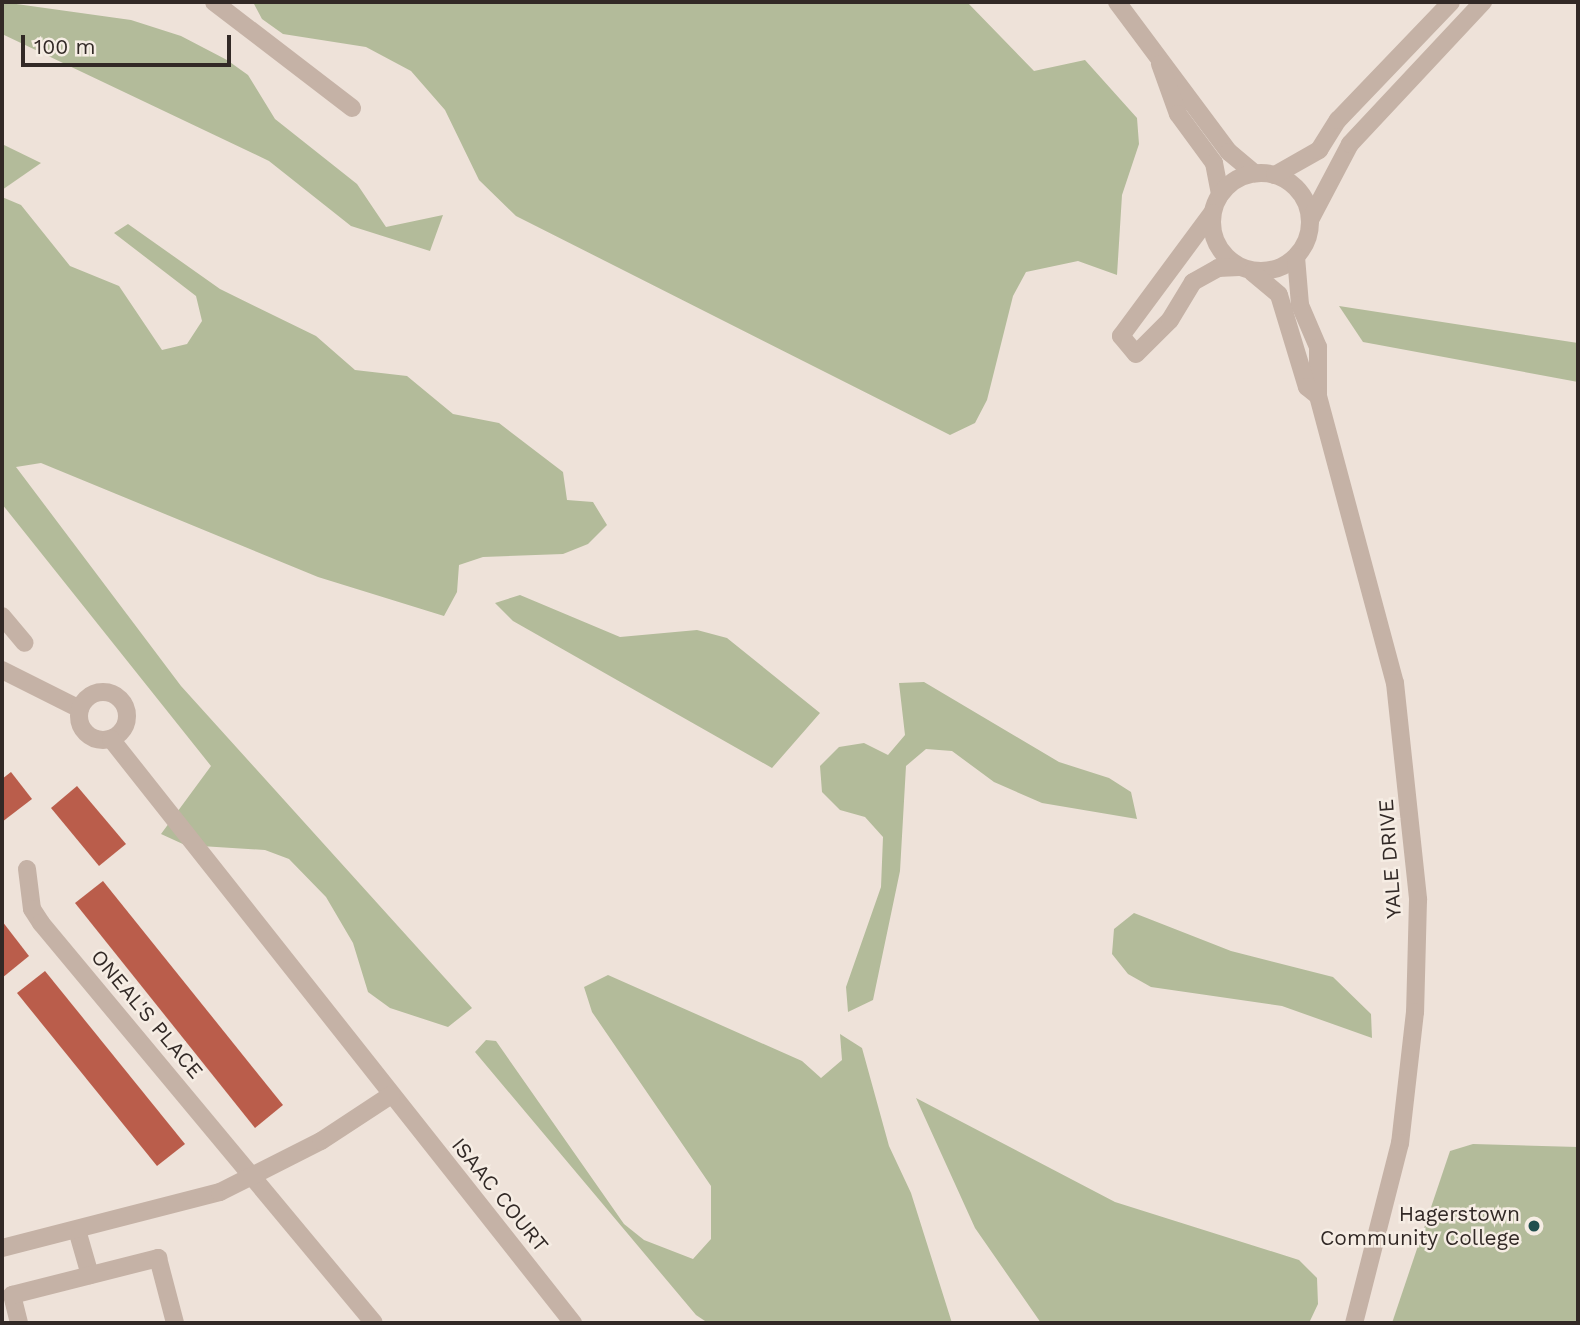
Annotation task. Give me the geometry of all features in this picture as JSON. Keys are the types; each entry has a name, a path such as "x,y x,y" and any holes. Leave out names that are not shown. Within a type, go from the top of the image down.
{"street":[{"path":"214,2 352,108"},
{"path":"1116,2 1160,64 1178,114 1214,163 1220,194 1212,213 1121,336 1136,354 1170,320 1193,282 1218,268 1269,271 1296,257 1310,220 1350,144 1483,2"},
{"path":"1275,175 1319,150 1338,120 1451,2"},
{"path":"1160,64 1175,75 1229,152 1254,173 1275,175 1300,192 1310,220"},
{"path":"1220,194 1254,173"},
{"path":"1212,213 1216,244 1244,268"},
{"name":"YALE DRIVE","path":"1296,257 1300,305 1318,347 1318,396 1395,683 1418,900 1415,1012 1400,1143 1354,1323"},
{"name":"YALE DRIVE","path":"1244,268 1270,282 1279,295 1307,387 1318,396"},
{"path":"2,616 25,643"},
{"path":"2,670 80,709"},
{"path":"96,692 118,698 127,719 110,739 84,732 80,709 96,692"},
{"name":"ISAAC COURT","path":"110,739 573,1323"},
{"name":"ONEAL'S PLACE","path":"27,869 32,909 41,923 374,1323"},
{"path":"2,1248 188,1203 254,1177 391,1095"},
{"path":"77,1230 90,1275"},
{"path":"19,1323 12,1294 158,1258 175,1323"}],"green space":[{"path":"2,2 131,20 181,36 227,60 248,75 275,119 357,184 386,227 443,215 430,251 351,226 269,161 2,34"},
{"path":"253,2 967,2 1034,71 1085,60 1137,118 1139,144 1122,195 1117,275 1078,261 1026,272 1013,296 987,400 975,423 950,435 516,216 479,180 445,110 411,71 366,47 283,34 262,19"},
{"path":"2,144 41,163 2,190"},
{"path":"2,197 21,205 70,266 119,286 162,350 187,344 202,321 196,296 114,233 128,224 220,289 316,336 355,370 407,376 453,414 499,423 563,472 567,500 593,502 607,525 588,544 563,554 483,557 459,565 457,592 444,616 318,577 41,463 16,467 181,686 472,1008 448,1027 390,1008 368,992 353,943 326,897 289,859 265,850 185,845 161,834 211,766 2,504"},
{"path":"1339,306 1578,343 1578,382 1363,342"},
{"path":"520,595 620,637 697,630 727,638 820,713 772,768 513,621 495,603"},
{"path":"924,682 1059,762 1109,778 1131,792 1137,819 1042,803 994,782 952,751 926,749 906,766 900,871 873,1000 848,1012 846,987 881,887 883,837 865,817 840,810 822,792 820,766 839,747 864,743 888,755 905,735 899,683"},
{"path":"1134,913 1231,951 1333,977 1371,1014 1372,1038 1282,1006 1151,987 1128,974 1112,954 1114,929"},
{"path":"608,975 802,1061 821,1078 842,1060 840,1034 862,1048 889,1146 911,1193 952,1323 708,1323 696,1315 475,1052 486,1040 496,1041 624,1224 644,1240 693,1259 711,1239 711,1186 592,1012 584,987"},
{"path":"916,1098 1115,1202 1299,1260 1317,1278 1318,1304 1309,1323 1041,1323 975,1228"},
{"name":"Hagerstown Community College","path":"1473,1144 1578,1147 1578,1323 1392,1323 1450,1151"}],"building":[{"path":"11,772 32,799 2,822 2,779"},
{"path":"77,786 126,844 99,866 51,808"},
{"path":"103,881 283,1105 255,1128 75,903"},
{"path":"2,921 29,956 2,978"},
{"path":"45,971 185,1144 157,1166 17,993"}],"place":[{"name":"Hagerstown Community College","path":"1534,1226"}]}
